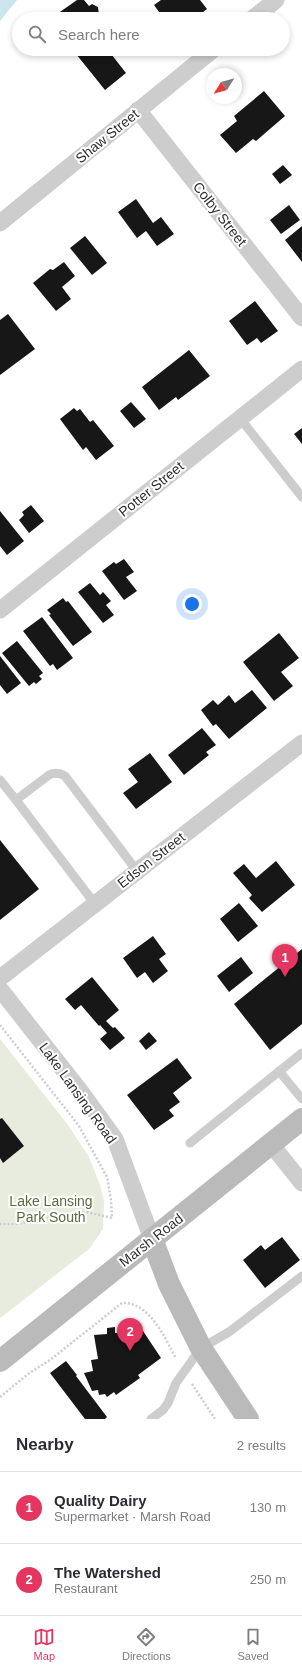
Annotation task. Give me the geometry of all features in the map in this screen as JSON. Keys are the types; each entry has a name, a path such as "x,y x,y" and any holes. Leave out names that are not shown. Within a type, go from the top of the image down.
{"main road":[{"name":"Marsh Road","path":"0,1362 302,1119"},
{"name":"Lake Lansing Road","path":"152,1239 169,1284 202,1348 245,1418"}],"street":[{"path":"261,12 276,0"},
{"name":"Shaw Street","path":"0,223 205,56"},
{"name":"Colby Street","path":"138,110 302,318"},
{"name":"Potter Street","path":"0,610 239,417 302,369"},
{"name":"Edson Street","path":"0,988 95,904 302,743"},
{"name":"Lake Lansing Road","path":"0,988 81,1092 115,1139 152,1239"},
{"path":"271,1144 302,1183"}],"lane":[{"path":"239,417 302,497"},
{"path":"16,800 53,773 65,776 137,871"},
{"path":"0,780 95,904"},
{"path":"190,1143 302,1053"},
{"path":"279,1071 302,1099"},
{"path":"151,1419 163,1410 168,1403 176,1383 202,1348 229,1332 302,1276"}],"path":[{"path":"0,1025 78,1126 107,1177 112,1218 86,1212 15,1224 0,1224"},
{"path":"0,1397 28,1374 50,1360 122,1303 129,1302 137,1305 158,1327 215,1419"}],"green space":[{"name":"Lake Lansing Park South","path":"0,1039 68,1125 89,1157 100,1185 104,1201 103,1229 89,1249 0,1318"}],"water":[{"path":"0,0 17,0 0,21"}],"building":[{"path":"77,0 84,0 89,6 92,4 98,7 99,12 60,12"},
{"path":"161,0 200,0 207,9 203,12 159,12 154,5"},
{"path":"78,56 113,56 126,73 105,90"},
{"path":"264,91 285,116 256,141 253,139 236,153 220,135 237,121 234,116"},
{"path":"283,165 292,175 280,184 272,174"},
{"path":"136,199 153,223 161,217 174,234 157,246 146,231 137,238 118,212"},
{"path":"289,205 300,220 281,234 270,220"},
{"path":"302,226 302,262 285,240"},
{"path":"85,236 107,263 92,275 70,248"},
{"path":"64,262 75,276 62,287 71,299 56,311 33,283 50,269 53,270"},
{"path":"255,301 278,331 261,343 257,338 247,345 229,321"},
{"path":"8,314 35,349 0,375 0,320"},
{"path":"189,350 210,376 178,400 176,397 159,410 142,387"},
{"path":"131,402 146,419 134,428 120,411"},
{"path":"74,408 77,411 80,409 90,422 93,420 114,446 96,460 86,447 83,450 60,419"},
{"path":"302,428 302,444 294,434"},
{"path":"31,505 44,521 29,533 19,520 24,515 22,512"},
{"path":"0,511 24,541 7,555 0,546"},
{"path":"124,559 134,572 126,577 137,591 124,600 102,571 114,562 116,564"},
{"path":"90,583 100,595 103,592 111,601 106,605 114,615 103,623 78,592"},
{"path":"63,598 66,602 68,601 92,632 73,646 49,615 51,614 47,610"},
{"path":"42,617 73,658 57,670 53,664 50,666 23,631"},
{"path":"279,633 299,658 281,672 293,686 274,701 243,662"},
{"path":"17,641 43,673 39,676 42,679 36,684 34,682 29,686 2,653"},
{"path":"0,656 21,683 7,694 0,685"},
{"path":"252,690 267,708 229,739 216,724 213,726 201,710 213,700 218,705 229,695 235,703"},
{"path":"202,728 216,745 206,752 209,755 184,775 168,755"},
{"path":"150,753 172,782 136,809 123,793 138,782 128,769"},
{"path":"0,840 39,889 0,920"},
{"path":"276,861 295,885 262,912 249,898 252,895 233,873 244,864 256,878"},
{"path":"239,903 258,926 238,942 220,919"},
{"path":"153,936 166,954 159,959 168,971 153,983 145,972 137,978 123,958"},
{"path":"302,949 302,1024 270,1050 234,1004"},
{"path":"241,957 253,973 229,992 217,976"},
{"path":"92,977 119,1010 106,1021 113,1028 115,1027 125,1038 110,1050 100,1039 107,1033 100,1025 99,1026 81,1005 75,1010 65,999"},
{"path":"149,1032 157,1041 146,1050 139,1041"},
{"path":"177,1058 192,1078 173,1093 180,1102 169,1110 174,1116 154,1130 127,1095"},
{"path":"2,1118 24,1146 3,1163 0,1158 0,1119"},
{"path":"282,1237 300,1260 265,1288 243,1260 261,1245 265,1250"},
{"path":"115,1327 115,1333 143,1331 161,1358 138,1375 140,1378 116,1395 114,1392 107,1397 105,1394 99,1395 98,1390 92,1391 84,1373 93,1371 91,1360 98,1359 94,1335 107,1334 107,1328"},
{"path":"66,1361 107,1417 105,1419 85,1419 50,1373"}],"place":[{"name":"Quality Dairy","path":"285,977"},
{"name":"The Watershed","path":"130,1351"}]}
